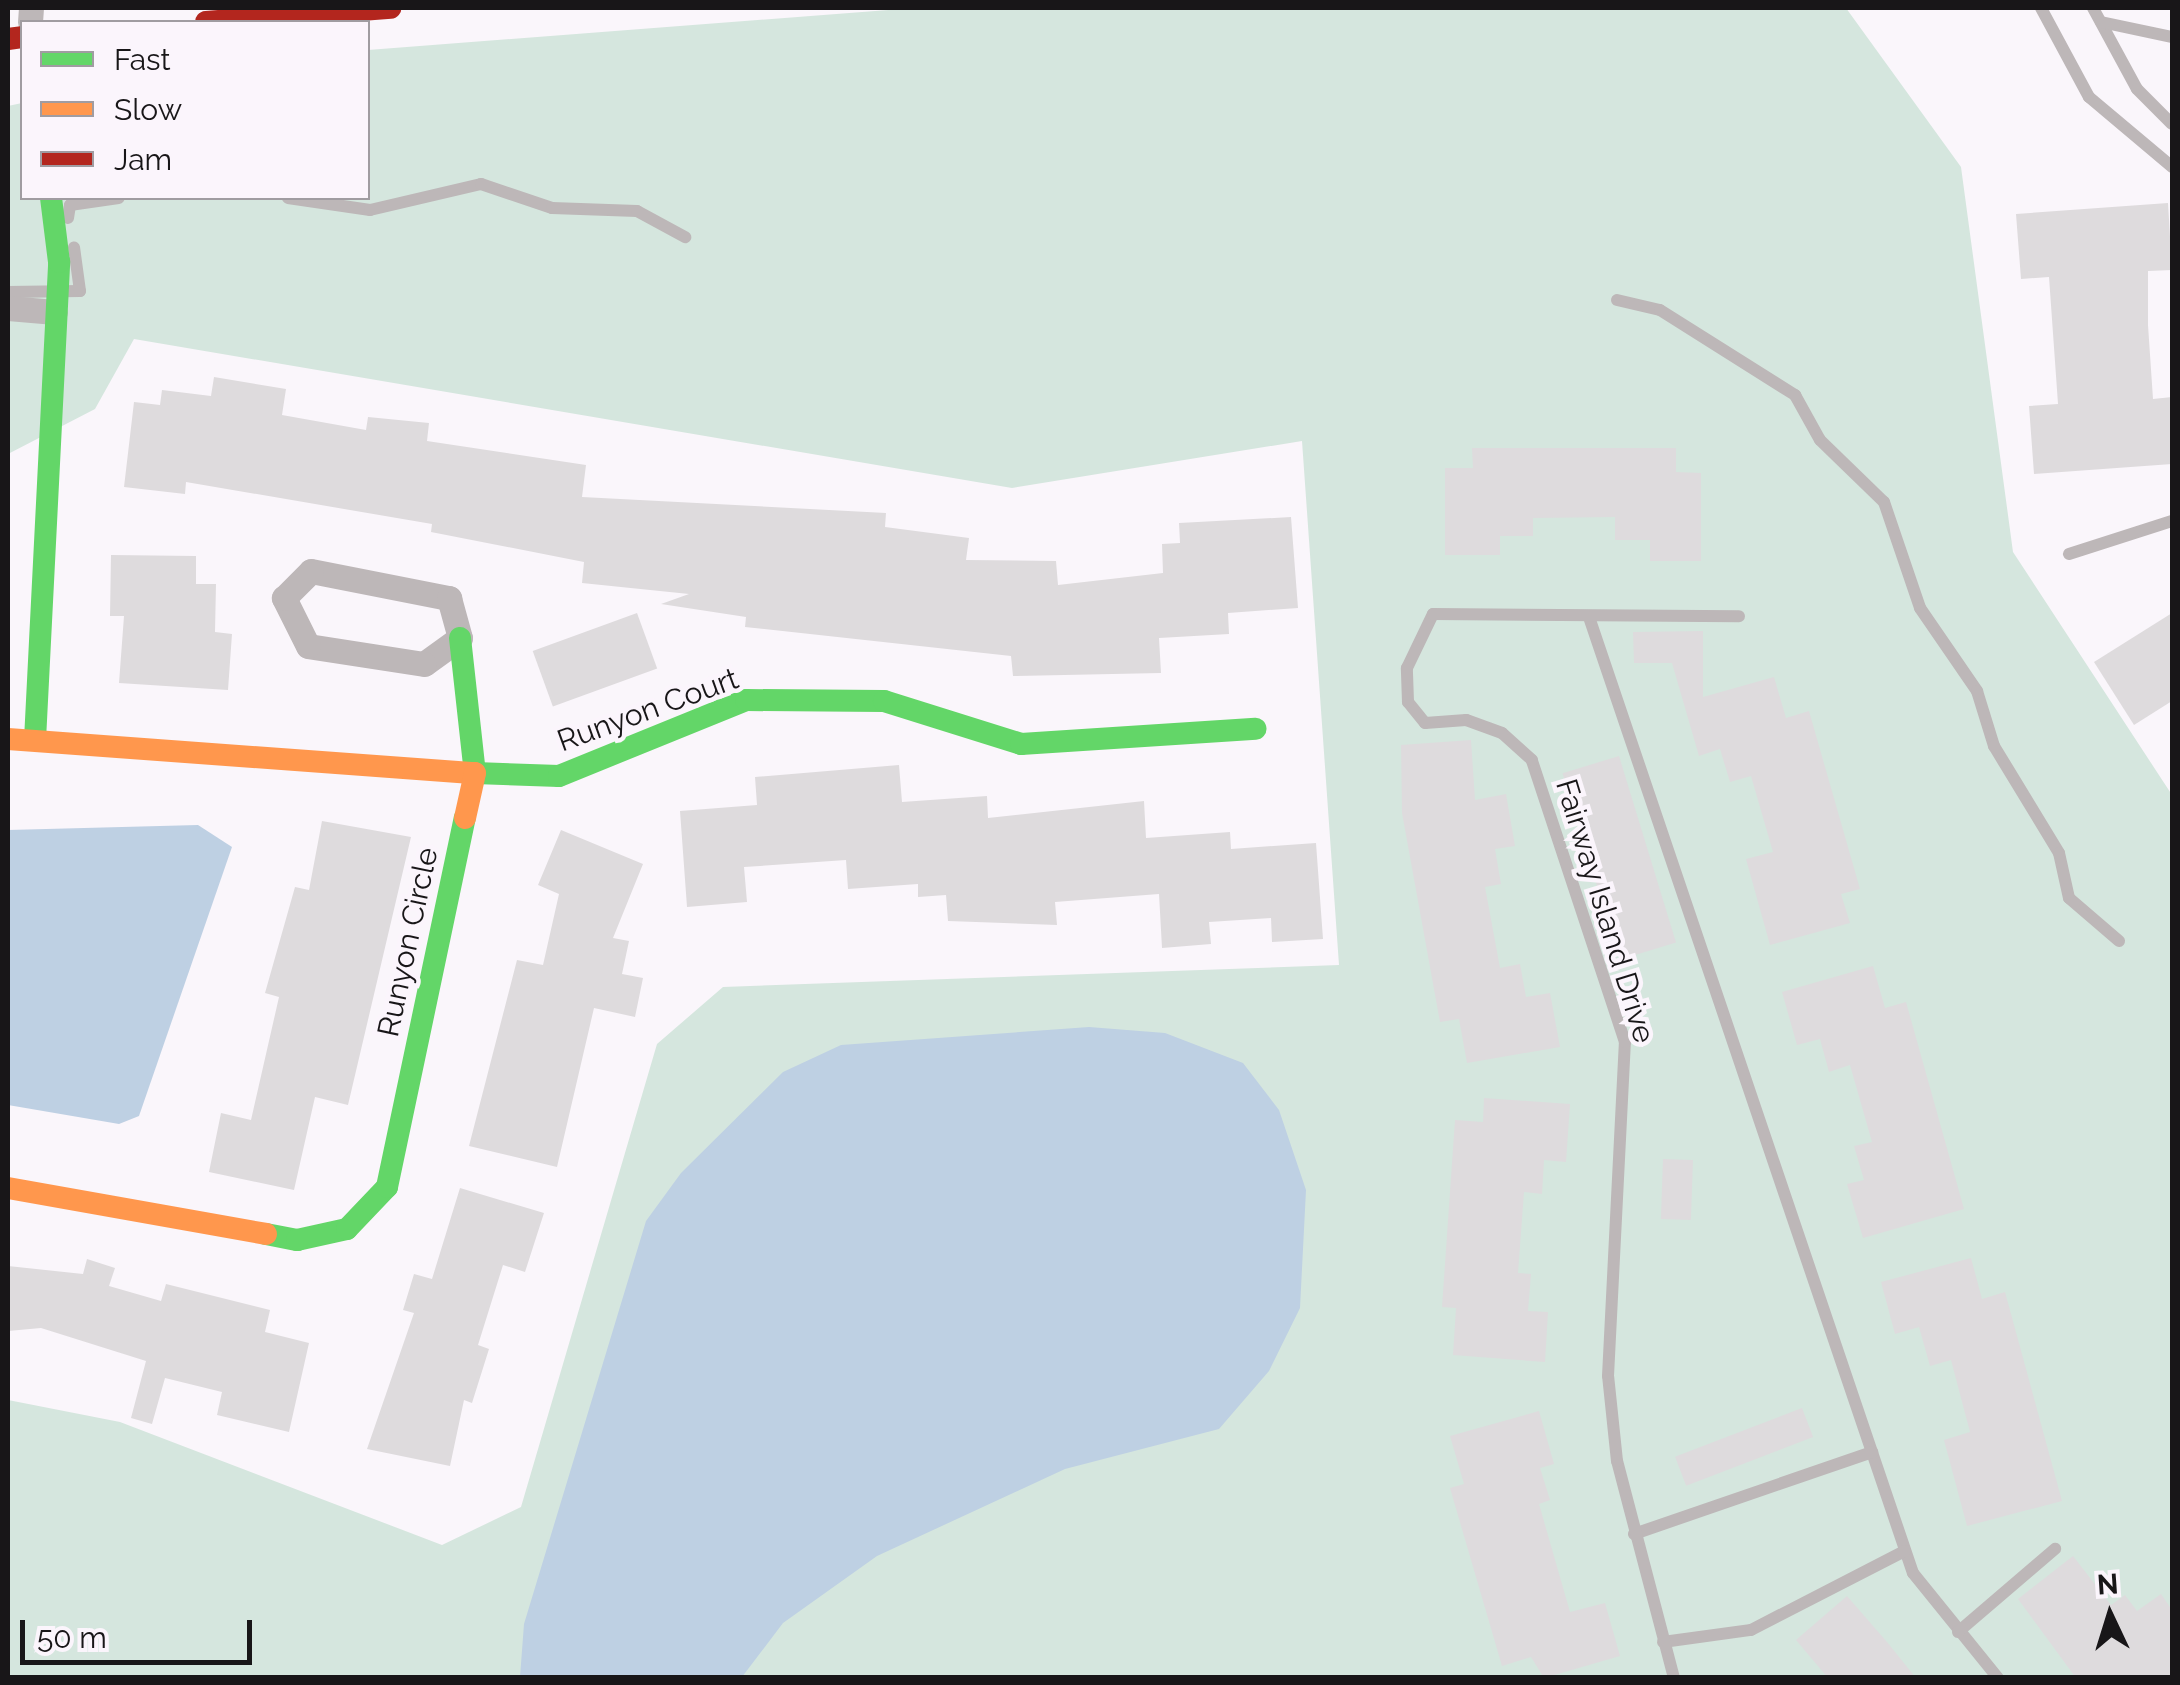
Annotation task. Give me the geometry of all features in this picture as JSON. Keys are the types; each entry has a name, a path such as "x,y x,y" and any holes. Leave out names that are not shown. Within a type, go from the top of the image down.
{"street":[{"path":"232,20 390,8"},
{"path":"35,740 56,303 51,200"},
{"path":"8,308 56,303"},
{"path":"312,571 449,598 460,638 424,664 308,646 284,598 312,571"},
{"name":"Runyon Circle","path":"8,1188 297,1240 348,1229 387,1187 474,773 460,638"},
{"name":"Runyon Court","path":"474,773 559,776 746,700 884,701 1021,744 1256,729"},
{"path":"8,739 474,773"}],"lane":[{"path":"2041,8 2089,97 2172,167"},
{"path":"2094,8 2137,89 2172,124"},
{"path":"2101,22 2172,38"},
{"path":"302,200 370,210 481,184 552,208 637,211 684,237"},
{"path":"8,292 56,303 75,294 81,284 70,206 108,200"},
{"path":"1617,300 1660,310 1795,395 1820,440 1884,502 1920,608 1977,691 1994,746 2059,853 2069,898 2119,941"},
{"path":"2069,554 2172,521"},
{"name":"Fairway Island Drive","path":"1674,1678 1617,1461 1606,1308 1625,1042 1532,760 1502,733 1466,720 1425,723 1408,702 1415,638 1433,614 1590,620 1739,616"},
{"path":"1590,620 1906,1551 1958,1632 1998,1678"},
{"path":"1634,1534 1872,1452"},
{"path":"1958,1632 2055,1549"},
{"path":"1663,1642 1751,1630 1906,1551"}],"shaded area":[{"path":"914,8 1846,8 1961,167 2013,552 2172,795 2172,1677 8,1677 8,1400 120,1422 442,1545 521,1507 657,1044 723,987 1339,965 1302,441 1012,488 134,339 95,409 8,454 8,106 20,103 20,200 370,200 370,50"}],"water":[{"path":"198,825 232,847 139,1116 119,1124 8,1105 8,830"},
{"path":"1089,1027 1165,1033 1243,1063 1279,1110 1306,1190 1300,1308 1269,1371 1219,1429 1065,1469 877,1556 783,1623 742,1677 520,1677 524,1624 646,1221 681,1173 783,1072 841,1045"}],"building":[{"path":"2168,203 2172,270 2148,271 2148,325 2153,399 2172,397 2172,464 2034,474 2029,406 2058,404 2049,277 2021,279 2016,214"},
{"path":"214,377 286,389 282,415 366,430 368,417 429,423 427,441 586,465 582,497 886,513 885,527 969,538 966,560 1056,561 1058,585 1163,573 1162,544 1180,543 1179,523 1291,517 1298,608 1228,613 1229,634 1159,638 1161,673 1013,676 1011,656 745,627 746,617 661,604 689,594 582,583 584,562 431,532 432,524 186,482 185,494 124,487 134,402 160,405 162,390 211,396"},
{"path":"1472,448 1676,448 1676,472 1701,473 1701,561 1650,561 1650,540 1615,540 1615,517 1533,518 1533,536 1500,536 1500,555 1445,555 1445,468 1473,468"},
{"path":"111,555 196,556 196,584 216,584 215,632 232,634 228,690 119,683 124,616 110,616"},
{"path":"637,613 657,668 553,706 533,651"},
{"path":"2172,613 2172,701 2134,725 2094,662"},
{"path":"1703,631 1703,697 1774,677 1786,718 1809,711 1860,889 1841,894 1850,923 1770,945 1746,859 1773,852 1751,776 1730,782 1720,749 1699,756 1672,663 1634,663 1633,632"},
{"path":"1471,740 1475,800 1506,794 1515,846 1495,849 1501,884 1485,887 1500,968 1520,964 1526,997 1550,993 1560,1047 1467,1063 1459,1019 1440,1022 1402,813 1401,745"},
{"path":"1619,756 1676,942 1620,960 1563,773"},
{"path":"899,765 902,802 987,796 988,818 1144,801 1146,838 1230,832 1231,849 1316,843 1323,939 1272,942 1271,918 1209,922 1211,944 1162,948 1159,894 1055,902 1057,925 948,921 946,895 918,897 918,884 848,889 846,860 744,867 747,902 687,907 680,811 757,805 755,777"},
{"path":"322,821 411,837 348,1105 315,1097 294,1190 209,1172 221,1113 251,1120 279,997 265,993 295,887 309,890"},
{"path":"561,830 643,864 613,938 629,941 622,974 643,978 635,1017 594,1008 557,1167 469,1146 517,960 543,965 559,894 538,885"},
{"path":"1873,966 1885,1008 1906,1002 1964,1209 1863,1238 1847,1184 1864,1180 1854,1146 1872,1142 1850,1065 1829,1072 1820,1039 1797,1045 1782,992"},
{"path":"1484,1098 1570,1104 1566,1162 1544,1160 1542,1194 1524,1192 1518,1273 1531,1274 1528,1311 1548,1312 1545,1362 1453,1355 1456,1308 1442,1307 1455,1120 1483,1122"},
{"path":"1663,1159 1693,1160 1691,1220 1661,1219"},
{"path":"460,1188 544,1213 525,1272 503,1265 478,1345 489,1349 472,1403 464,1400 450,1466 367,1449 414,1313 403,1310 414,1274 432,1279"},
{"path":"1971,1258 1982,1299 2005,1292 2062,1501 1967,1526 1944,1440 1970,1432 1951,1360 1930,1366 1919,1327 1895,1334 1881,1282"},
{"path":"87,1259 115,1268 109,1286 161,1301 166,1284 270,1310 265,1332 309,1343 289,1432 217,1415 222,1392 165,1378 152,1424 131,1418 146,1361 41,1328 8,1331 8,1266 83,1274"},
{"path":"1802,1408 1813,1437 1686,1486 1675,1457"},
{"path":"1539,1411 1554,1464 1540,1468 1550,1500 1539,1504 1570,1612 1605,1603 1620,1656 1544,1678 1531,1657 1502,1666 1450,1488 1464,1484 1450,1436"},
{"path":"2073,1556 2111,1605 2125,1595 2137,1611 2161,1594 2172,1610 2172,1678 2076,1678 2018,1599"},
{"path":"1847,1596 1916,1678 1828,1678 1796,1640"}],"traffic: fast":[{"path":"35,740 59,262 51,200"},
{"path":"460,638 475,773 559,776 746,700 884,701 1021,744 1256,729"},
{"path":"266,1234 297,1240 347,1229 387,1187 465,818"}],"traffic: slow":[{"path":"8,739 475,773 465,818"},
{"path":"8,1188 266,1234"}],"traffic: jam":[{"path":"232,20 390,8"},
{"path":"8,39 20,37"}]}
